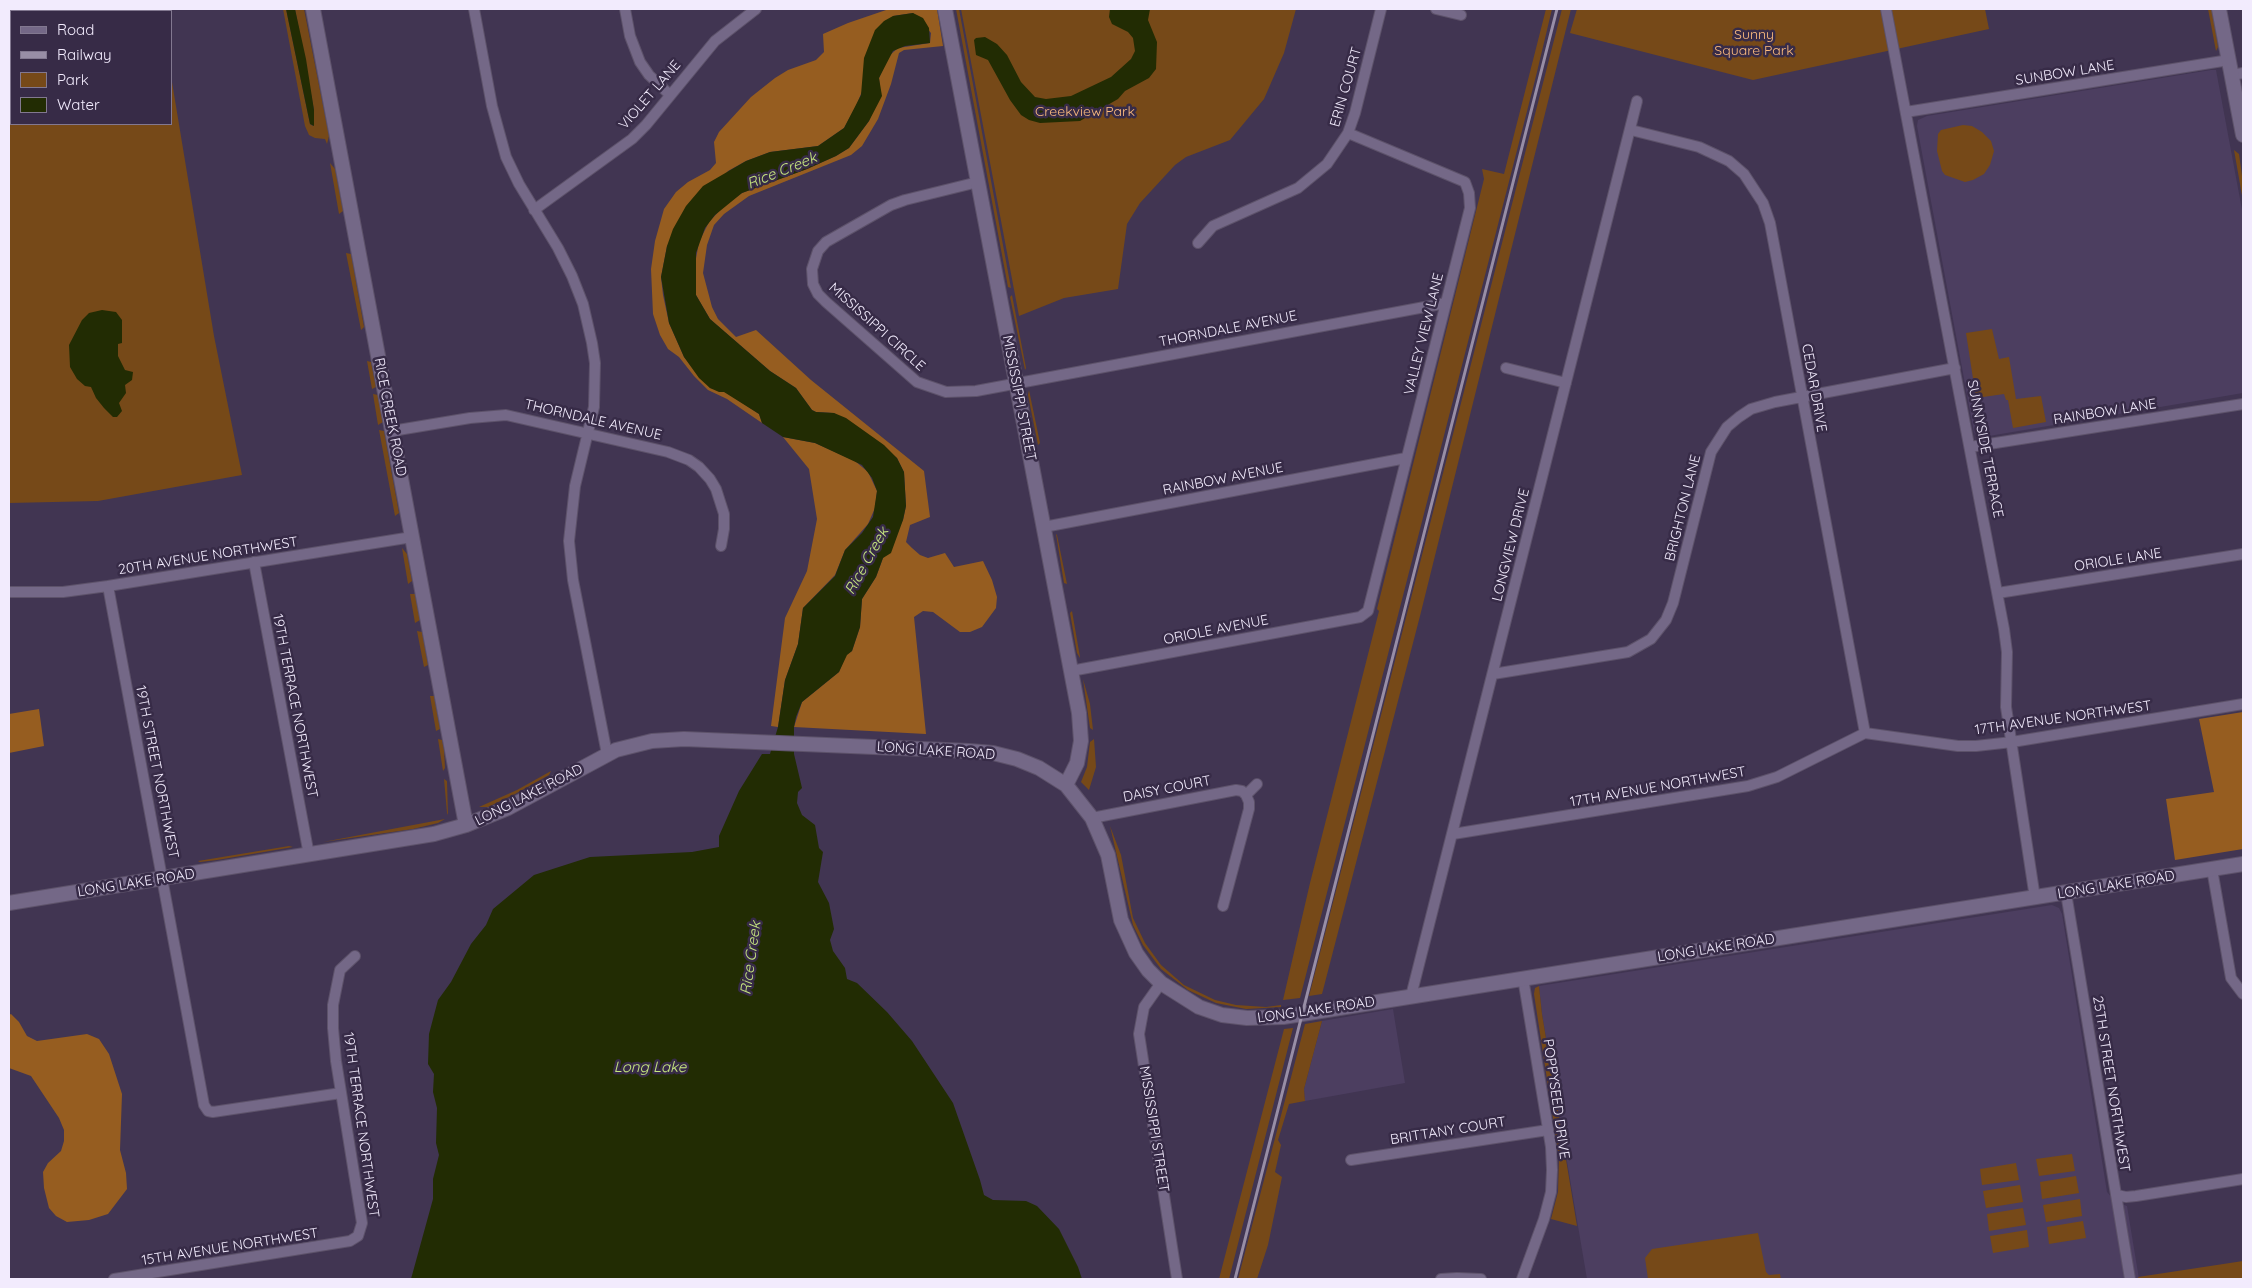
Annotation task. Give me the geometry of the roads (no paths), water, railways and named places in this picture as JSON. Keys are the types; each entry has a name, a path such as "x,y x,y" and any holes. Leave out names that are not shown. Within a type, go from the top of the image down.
{"street":[{"name":"RICE CREEK ROAD","path":"313,9 466,825"},
{"path":"474,9 492,106 504,149 518,184 558,248 572,276 583,304 596,370 594,407 575,486 569,541 574,580 607,754"},
{"path":"625,9 630,36 640,62 649,75 670,95"},
{"name":"VIOLET LANE","path":"534,210 632,139 715,41 756,9"},
{"name":"MISSISSIPPI STREET","path":"946,9 1080,713 1081,741 1077,763 1066,785"},
{"name":"ERIN COURT","path":"1198,243 1213,226 1283,196 1314,177 1327,164 1348,133 1355,113 1381,9"},
{"name":"SUNNYSIDE TERRACE","path":"1886,9 2008,652 2006,707 2035,898"},
{"path":"2219,9 2229,60 2237,74 2243,135"},
{"path":"1443,10 1461,15"},
{"name":"SUNBOW LANE","path":"1906,112 2229,60"},
{"name":"LONGVIEW DRIVE","path":"1411,996 1637,101"},
{"name":"CEDAR DRIVE","path":"1631,130 1714,153 1729,161 1744,174 1755,188 1763,203 1770,223 1864,733"},
{"name":"VALLEY VIEW LANE","path":"1348,133 1465,182 1469,193 1470,208 1370,607 1366,614"},
{"name":"MISSISSIPPI CIRCLE","path":"978,182 891,205 832,238 818,251 813,261 812,276 818,294 826,302 918,382 946,392 961,393 1016,383"},
{"name":"THORNDALE AVENUE","path":"1016,383 1446,303"},
{"path":"1506,368 1566,384"},
{"name":"BRIGHTON LANE","path":"1493,674 1628,652 1650,639 1666,620 1673,603 1706,468 1718,439 1727,427 1751,409 1801,396 1955,368"},
{"name":"RAINBOW LANE","path":"1970,447 2243,404"},
{"name":"THORNDALE AVENUE","path":"392,431 470,418 506,415 668,452 689,460 699,467 710,479 721,500 724,530 721,546"},
{"name":"RAINBOW AVENUE","path":"1044,526 1406,458"},
{"name":"20TH AVENUE NORTHWEST","path":"9,592 63,592 108,586 412,537"},
{"name":"ORIOLE LANE","path":"1998,593 2243,554"},
{"name":"19TH TERRACE NORTHWEST","path":"254,562 310,856"},
{"name":"19TH STREET NORTHWEST","path":"108,586 163,879 201,1098 208,1110 220,1112 341,1093"},
{"name":"ORIOLE AVENUE","path":"1071,671 1366,614"},
{"name":"17TH AVENUE NORTHWEST","path":"1453,834 1748,786 1777,777 1864,733 1958,746 2012,742 2243,704"},
{"name":"LONG LAKE ROAD","path":"9,903 419,838 466,825 508,808 607,754 633,745 670,739 763,741 993,753 1017,759 1039,768 1066,785 1092,818 1108,854 1117,904 1128,937 1140,959 1161,983 1180,997 1210,1012 1234,1017 1260,1019 2243,864"},
{"path":"1223,906 1248,809 1249,802 1246,795 1257,784"},
{"name":"DAISY COURT","path":"1092,818 1236,790 1246,795"},
{"path":"2212,869 2231,978 2243,994"},
{"name":"25TH STREET NORTHWEST","path":"2066,893 2113,1186 2117,1194 2130,1279"},
{"name":"19TH TERRACE NORTHWEST","path":"350,1241 358,1236 362,1223 334,1051 334,1005 340,970 355,956"},
{"name":"POPPYSEED DRIVE","path":"1522,1279 1526,1263 1544,1219 1551,1192 1552,1170 1548,1130 1523,978"},
{"name":"MISSISSIPPI STREET","path":"1161,983 1144,1007 1139,1034 1177,1279"},
{"name":"BRITTANY COURT","path":"1351,1160 1548,1130"},
{"path":"2117,1194 2126,1197 2136,1196 2243,1180"},
{"name":"15TH AVENUE NORTHWEST","path":"114,1279 350,1241"},
{"path":"1441,1279 1481,1279"}],"water":[{"path":"9,9 18,9 10,10 9,117"},
{"path":"286,9 295,9 306,59 314,110 314,126 310,124"},
{"path":"1110,9 1150,9 1148,20 1157,42 1156,69 1149,78 1125,91 1118,99 1080,121 1040,123 1029,120 1021,115 1010,100 988,60 976,55 974,40 985,37 997,44 1007,55 1021,82 1035,97 1046,99 1071,96 1111,77 1131,59 1135,51 1133,38 1128,32 1112,24 1109,17"},
{"name":"Long Lake","path":"913,13 923,18 929,28 930,43 905,46 893,51 879,78 882,96 869,121 849,148 807,169 742,193 715,215 705,228 696,253 696,295 710,319 770,371 796,388 812,410 834,413 846,418 884,445 897,458 904,472 906,506 903,520 891,553 883,558 876,577 862,599 860,627 852,651 847,655 839,672 802,702 796,717 794,754 802,788 798,792 797,803 802,815 815,825 819,848 823,852 818,882 829,903 834,929 830,940 833,951 845,968 847,979 857,983 887,1012 912,1041 953,1103 984,1195 993,1200 1026,1201 1037,1206 1059,1229 1082,1279 411,1279 433,1199 433,1179 439,1155 436,1143 437,1108 433,1092 434,1074 428,1064 429,1034 438,1000 451,982 471,944 486,925 493,909 534,875 590,857 692,852 719,847 719,836 739,791 762,754 770,754 778,727 785,680 798,644 803,608 835,576 845,550 862,533 873,517 877,491 872,478 862,465 815,443 783,437 762,423 759,414 724,392 710,388 699,378 684,357 669,323 661,277 667,246 673,229 686,206 703,186 746,161 770,152 818,146 844,128 861,95 864,58 875,30 884,21 893,16"},
{"path":"102,310 116,312 122,320 122,343 118,344 118,356 125,370 133,372 132,380 125,385 126,393 119,403 122,411 117,417 113,417 104,408 96,398 91,387 85,386 77,379 70,367 69,345 82,320 89,313"}],"railway":[{"path":"1235,1279 1557,9"}],"park label":[{"name":"Sunny Square Park","path":"1754,43"},
{"name":"Creekview Park","path":"1085,112"}],"water label":[{"name":"Rice Creek","path":"782,171"},
{"name":"Rice Creek","path":"867,561"},
{"name":"Rice Creek","path":"751,958"}]}
